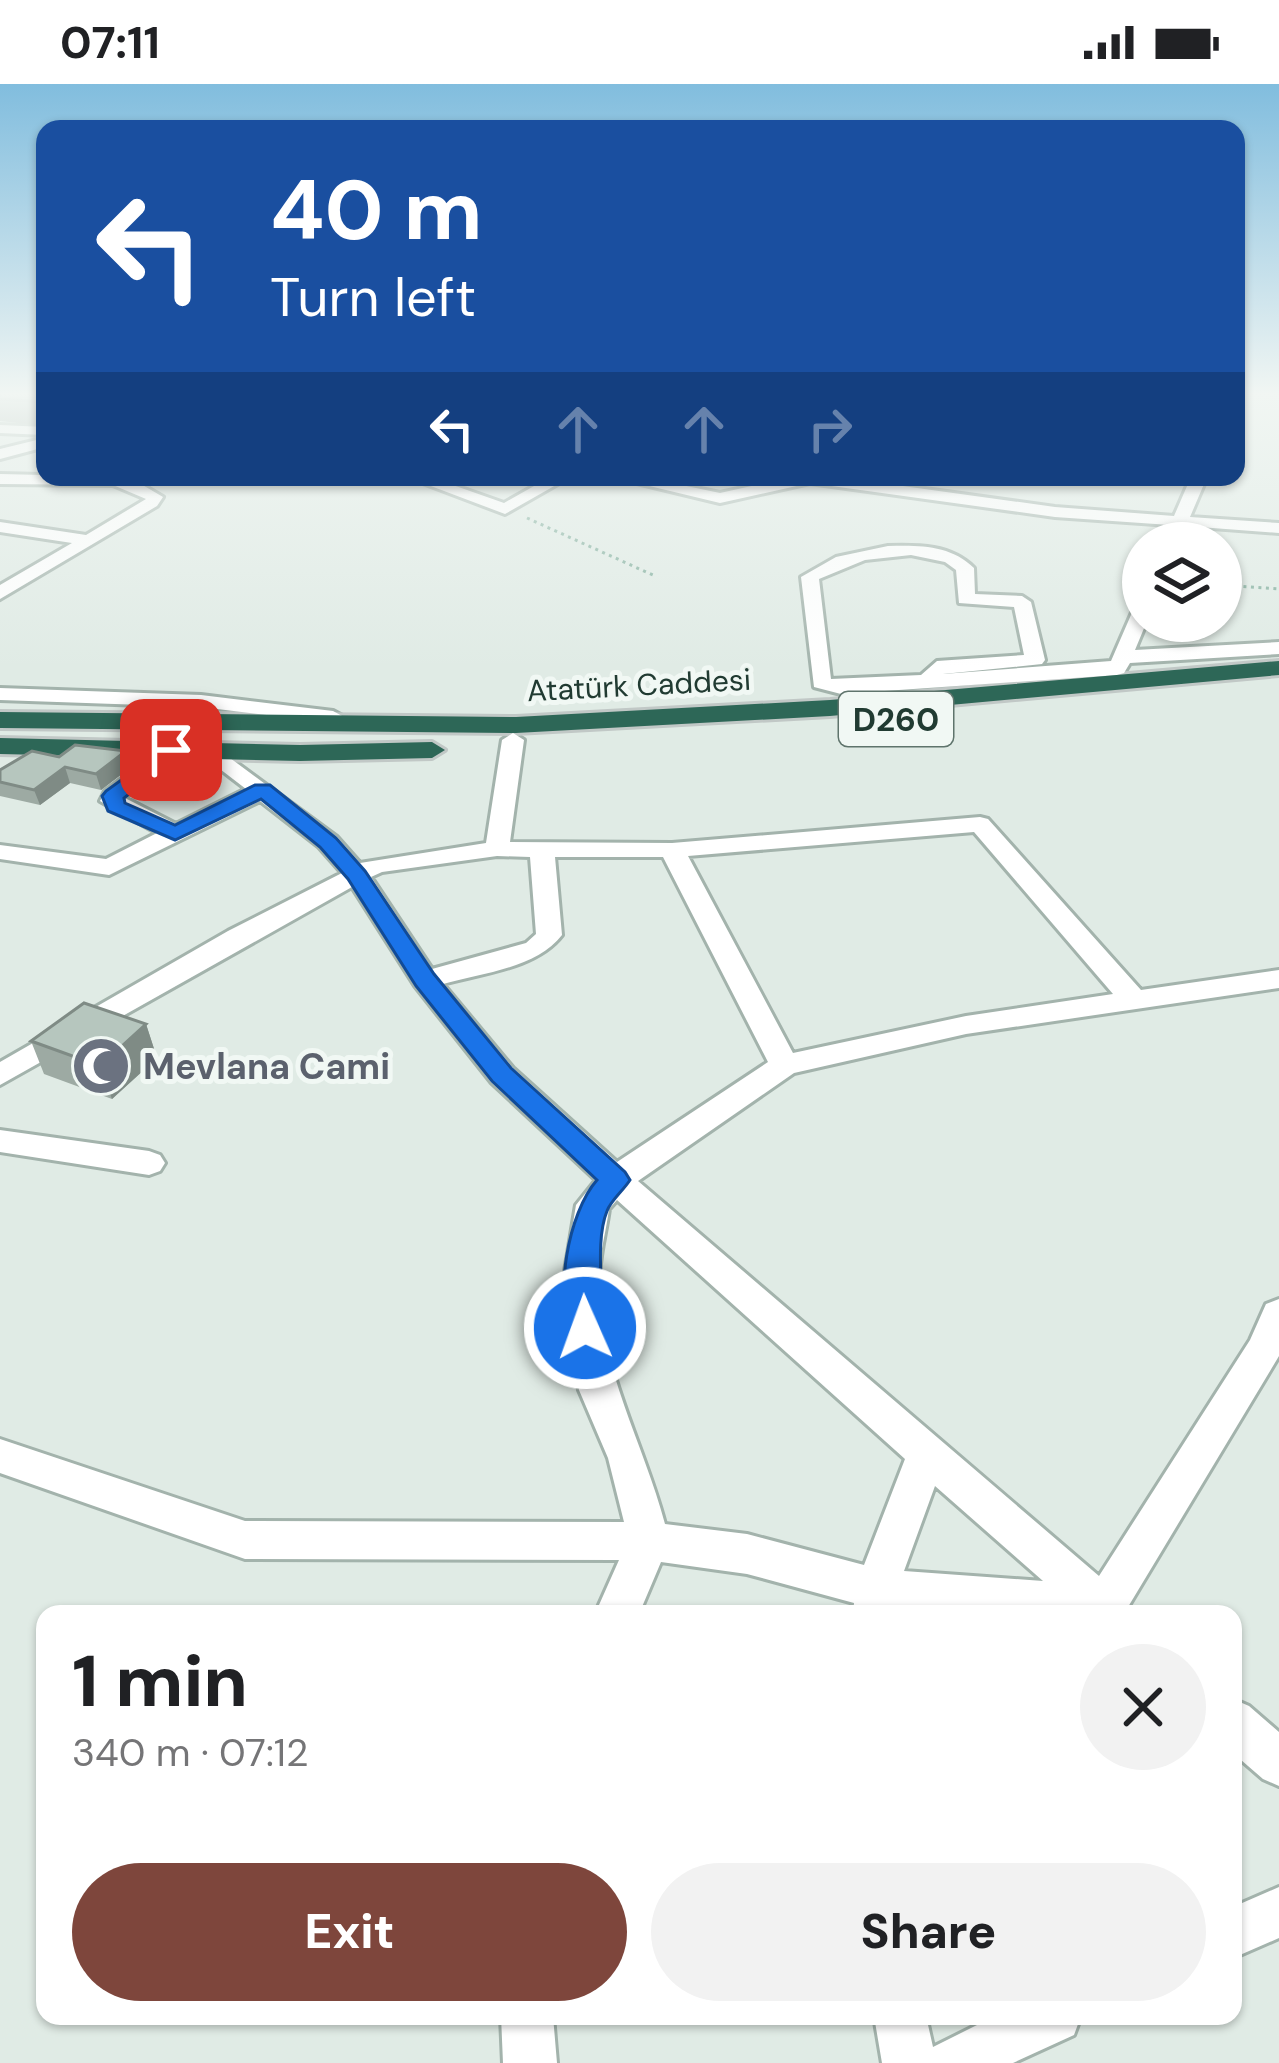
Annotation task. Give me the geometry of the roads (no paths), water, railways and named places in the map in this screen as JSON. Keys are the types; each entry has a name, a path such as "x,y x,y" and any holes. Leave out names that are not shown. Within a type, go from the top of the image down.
{"highway":[{"name":"Atatürk Caddesi","path":"0,720 514,733 830,707 1117,668 1279,668"},
{"name":"D260","path":"0,734 514,733 846,723 1279,685"},
{"path":"0,709 333,717 514,733"},
{"path":"0,746 212,752 468,750 514,733"}],"street":[{"path":"0,593 155,497 132,486"},
{"path":"441,486 506,508 546,486"},
{"path":"663,486 720,498 770,486"},
{"path":"871,486 1055,512 1279,528"},
{"path":"1180,521 1195,486"},
{"path":"0,527 88,540"},
{"path":"930,678 937,667 1035,660 1022,602 966,598 965,568 942,555 862,554 840,559 810,577 821,683 842,688 1117,668 1279,648"},
{"path":"1117,668 1128,642"},
{"path":"0,694 201,701 333,717"},
{"path":"497,849 514,733"},
{"path":"0,773 49,747"},
{"path":"171,750 112,802 175,833"},
{"path":"212,752 328,842 357,875 425,980 502,1075 615,1180 1100,1605"},
{"path":"0,852 109,867 263,790"},
{"path":"0,1075 237,938 357,875 399,859 497,849 672,850 980,824 1134,1000"},
{"path":"425,980 536,949 549,935 542,848"},
{"path":"672,850 785,1065"},
{"path":"621,1605 649,1541 628,1458 598,1390 581,1282 593,1205 615,1180 785,1065 966,1025 1279,979"},
{"path":"0,1141 149,1162"},
{"path":"1111,1605 1265,1347 1279,1314"},
{"path":"875,1602 926,1455"},
{"path":"0,1456 245,1540 649,1541 747,1554 875,1602 952,1605"},
{"path":"1242,1730 1279,1763"},
{"path":"1242,1930 1279,1912"},
{"path":"902,2025 909,2063"},
{"path":"953,2063 1035,2025"}],"place":[{"name":"Mevlana Cami","path":"101,1066"}]}
